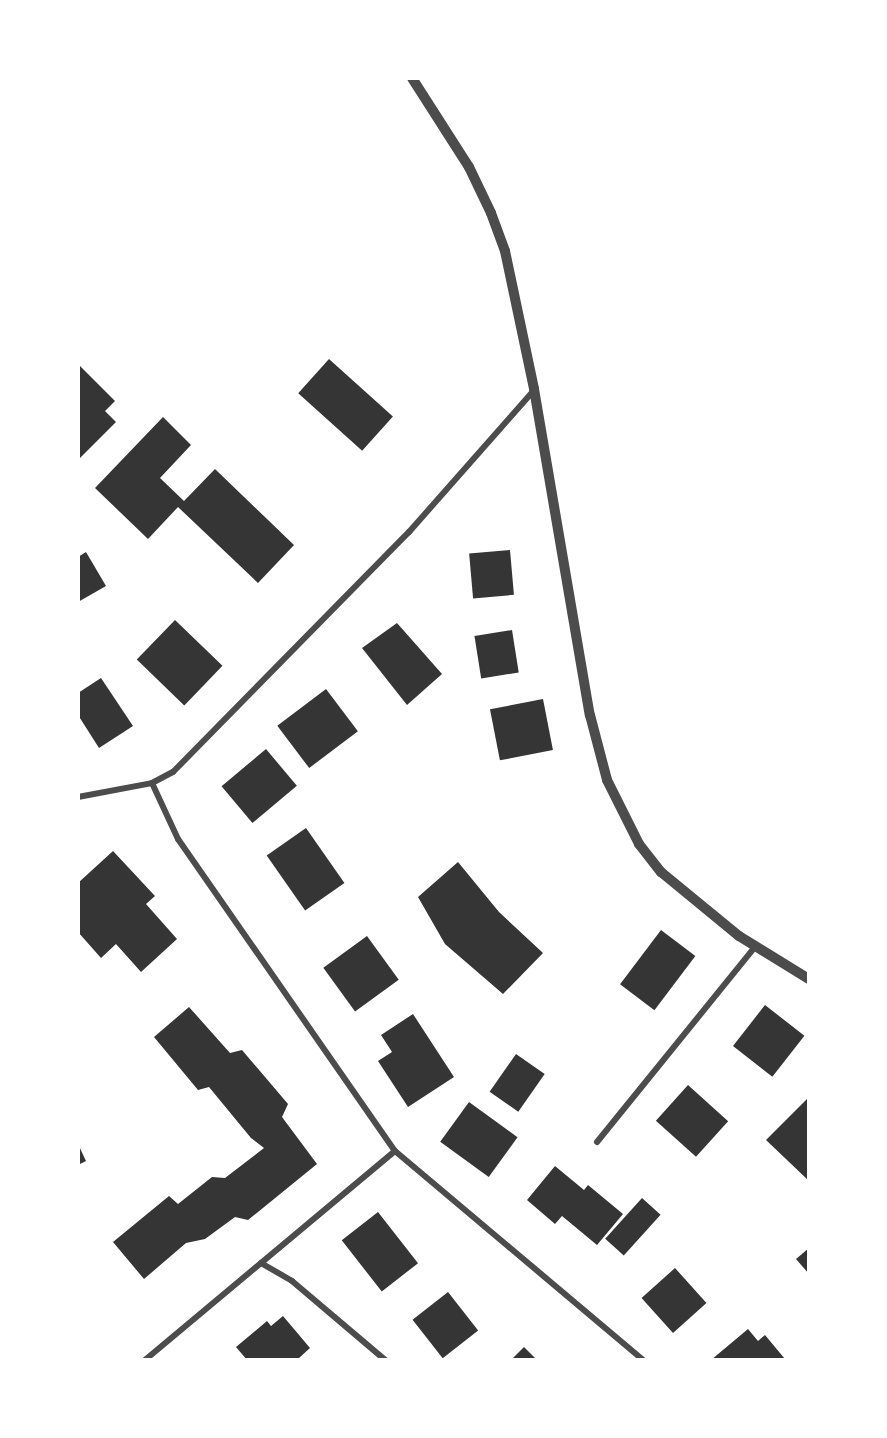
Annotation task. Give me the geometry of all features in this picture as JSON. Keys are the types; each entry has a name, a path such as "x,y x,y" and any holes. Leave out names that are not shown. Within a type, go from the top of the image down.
{"street":[{"path":"412,78 469,167 491,213 505,252 534,389 590,715 608,780 639,844 661,872 711,915 755,947 809,979"},
{"path":"78,797 152,783 173,772 409,532 534,389"},
{"path":"152,783 178,839 394,1151 643,1360"},
{"path":"597,1142 755,947"},
{"path":"145,1360 394,1151"},
{"path":"261,1263 292,1281 385,1360"}],"building":[{"path":"329,359 393,417 362,451 298,393"},
{"path":"78,364 115,401 105,411 116,422 78,460"},
{"path":"163,417 191,445 160,478 184,501 215,469 294,545 258,583 178,507 148,539 95,488"},
{"path":"510,550 514,595 473,598 469,554"},
{"path":"86,552 106,586 78,602 78,557"},
{"path":"175,620 222,666 184,705 137,660"},
{"path":"397,623 442,674 407,705 362,648"},
{"path":"512,630 519,672 481,678 474,636"},
{"path":"101,678 133,726 99,748 78,715 78,693"},
{"path":"326,689 358,731 309,768 277,726"},
{"path":"543,699 553,750 500,760 490,709"},
{"path":"266,749 297,786 252,823 222,786"},
{"path":"306,828 344,883 305,910 267,856"},
{"path":"113,851 155,896 146,904 177,939 141,972 116,944 101,958 78,932 78,883"},
{"path":"458,862 499,912 543,953 503,994 445,944 418,897"},
{"path":"661,930 695,956 654,1010 620,984"},
{"path":"367,936 399,980 355,1011 323,968"},
{"path":"765,1005 804,1036 772,1077 733,1046"},
{"path":"189,1007 230,1053 242,1050 288,1104 282,1117 317,1164 248,1220 235,1217 205,1239 186,1243 144,1279 113,1242 169,1196 178,1204 212,1177 225,1178 264,1148 251,1138 209,1087 198,1090 154,1037"},
{"path":"413,1014 454,1077 408,1107 378,1061 392,1052 381,1035"},
{"path":"516,1054 545,1074 518,1112 490,1092"},
{"path":"688,1085 728,1121 696,1157 656,1121"},
{"path":"809,1097 809,1181 766,1140"},
{"path":"469,1102 518,1137 489,1177 440,1142"},
{"path":"78,1144 86,1161 78,1165"},
{"path":"555,1166 584,1190 588,1185 623,1214 597,1245 562,1216 555,1224 527,1200"},
{"path":"642,1198 661,1215 624,1256 605,1239"},
{"path":"378,1212 418,1263 382,1292 342,1240"},
{"path":"809,1248 809,1274 796,1259"},
{"path":"675,1268 706,1303 673,1333 642,1298"},
{"path":"448,1292 478,1331 443,1358 413,1320"},
{"path":"283,1316 310,1348 299,1358 301,1360 247,1360 236,1347 267,1321 271,1326"},
{"path":"748,1329 758,1341 765,1335 785,1359 711,1360"},
{"path":"524,1347 537,1360 511,1360"}]}
